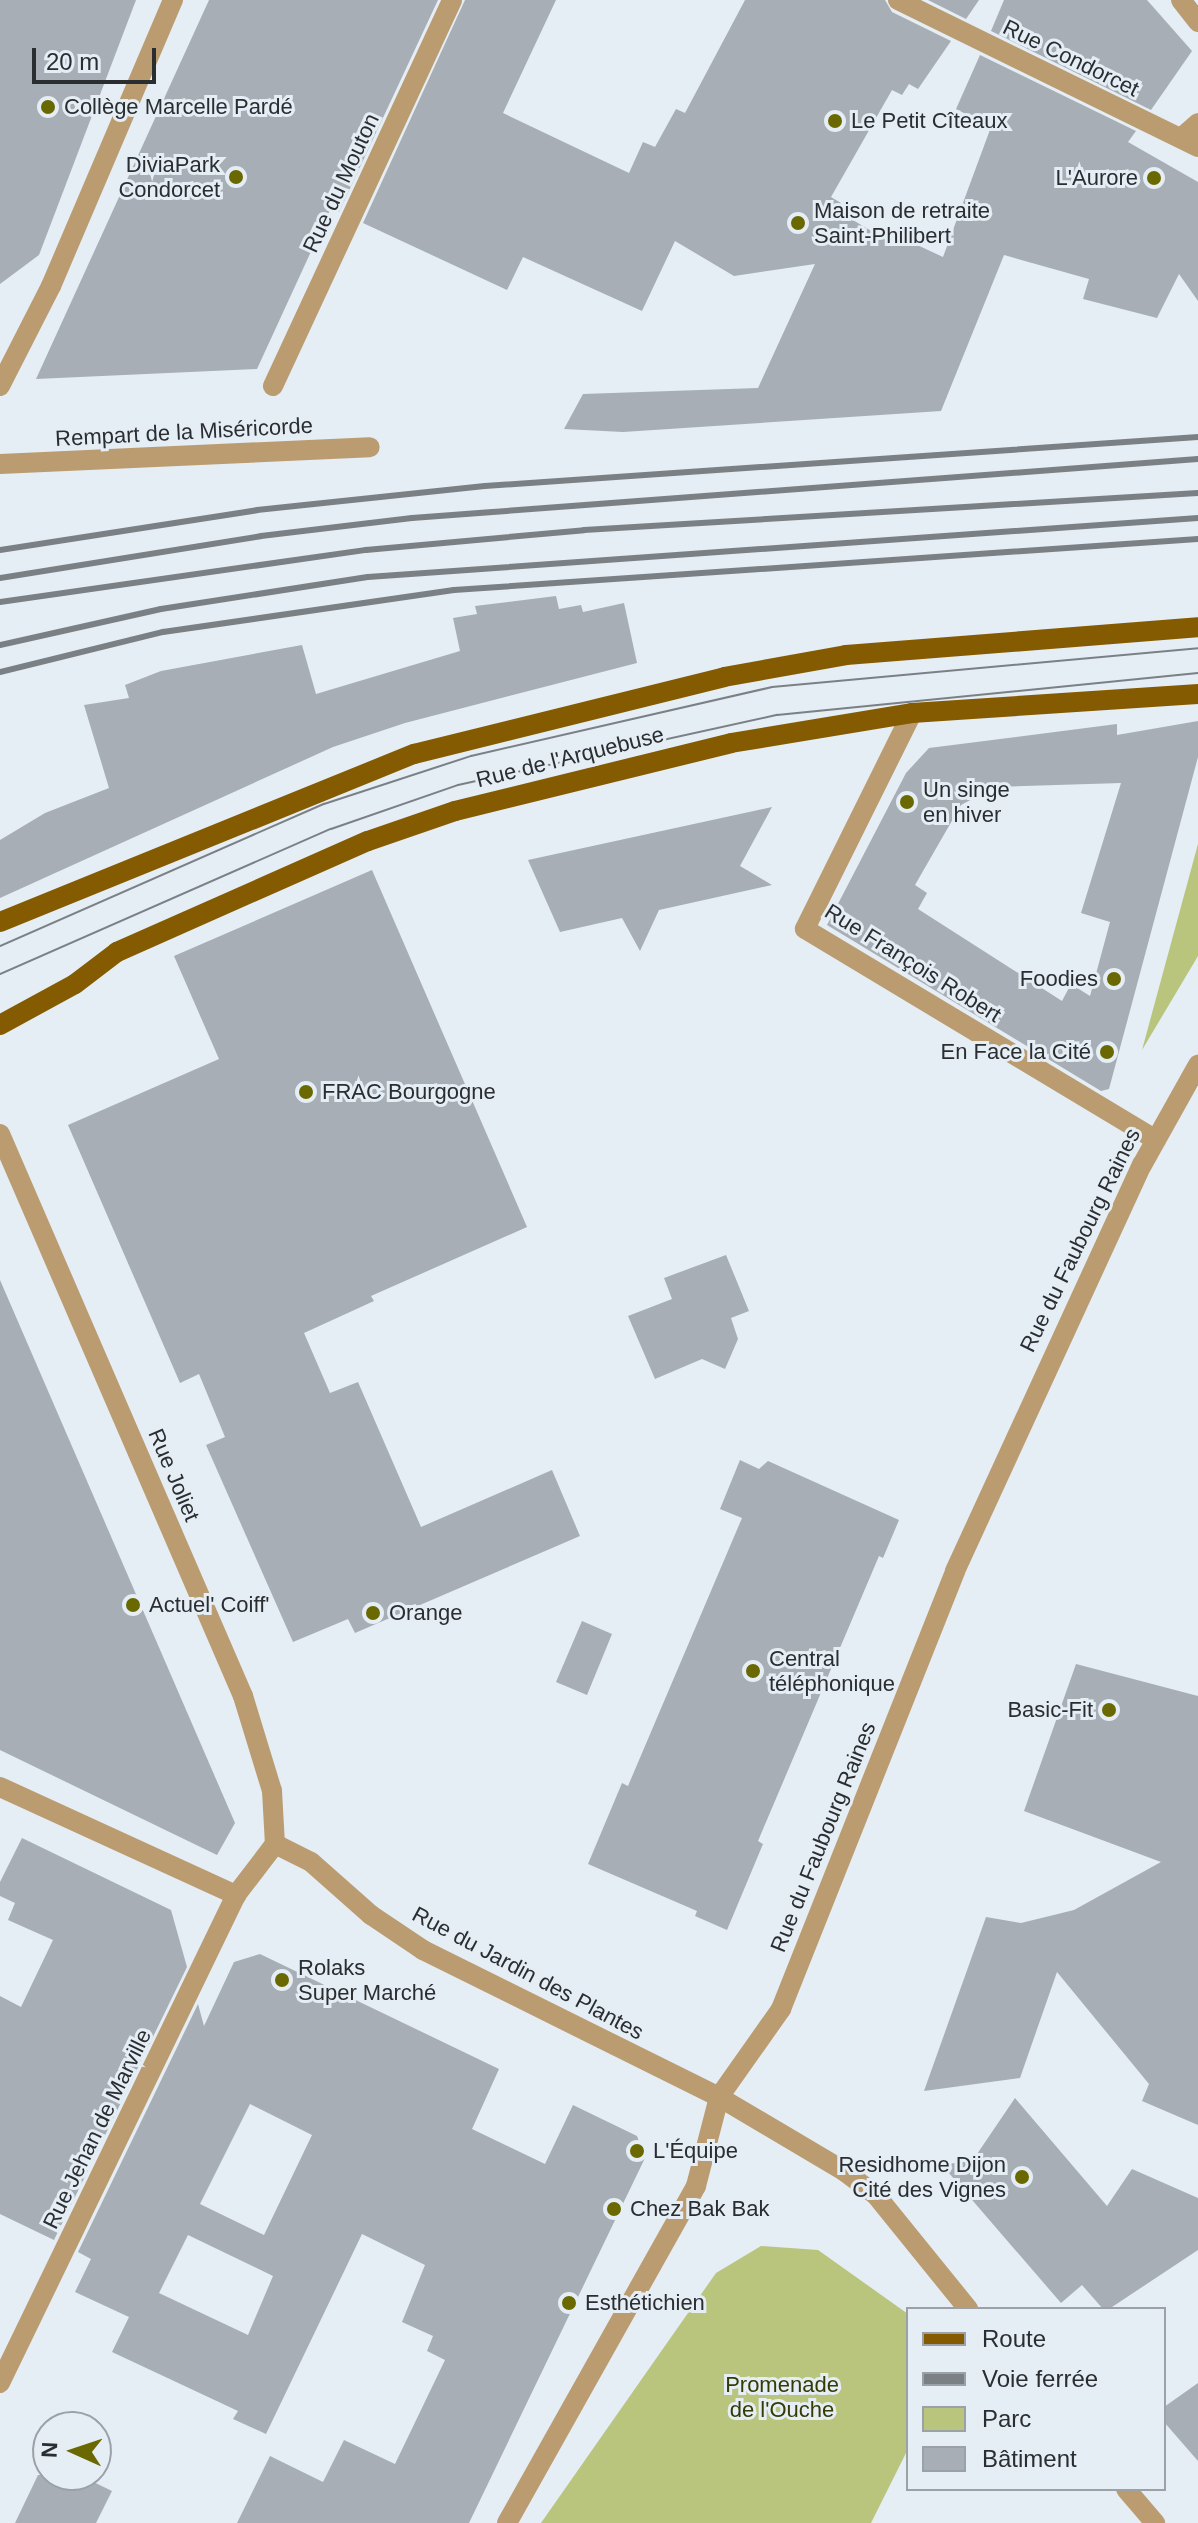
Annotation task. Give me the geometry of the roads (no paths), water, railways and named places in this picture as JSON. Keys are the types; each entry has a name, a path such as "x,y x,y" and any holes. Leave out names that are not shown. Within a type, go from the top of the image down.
{"main road":[{"name":"Rue de l'Arquebuse","path":"0,922 54,904 414,754 724,677 846,655 1198,627"},
{"name":"Rue de l'Arquebuse","path":"0,1025 75,984 117,952 368,841 455,811 731,743 912,713 1198,694"}],"street":[{"path":"0,386 51,286 173,0"},
{"name":"Rue du Mouton","path":"273,386 452,0"},
{"name":"Rue Condorcet","path":"898,0 1190,143 1198,123"},
{"path":"1181,0 1198,22"},
{"name":"Rempart de la Miséricorde","path":"0,464 370,447"},
{"name":"Rue François Robert","path":"912,713 805,929 1155,1139"},
{"name":"Rue du Faubourg Raines","path":"507,2523 696,2186 719,2097 781,2009 955,1571 1155,1139 1198,1065"},
{"name":"Rue Joliet","path":"0,1134 243,1696 272,1791 275,1844"},
{"path":"0,1787 236,1895 275,1844"},
{"name":"Rue du Jardin des Plantes","path":"275,1844 311,1862 371,1915 423,1950 719,2097 864,2185 966,2307"},
{"name":"Rue Jehan de Marville","path":"0,2383 236,1895"},
{"path":"1128,2491 1155,2523"}],"tram line":[{"path":"0,946 324,804 471,756 772,687 1198,648"},
{"path":"0,974 331,829 458,785 777,715 1198,673"}],"railway":[{"path":"0,550 257,510 485,486 1198,437"},
{"path":"0,578 261,536 412,518 1198,459"},
{"path":"0,602 366,550 584,530 1198,493"},
{"path":"0,645 161,609 368,577 1198,518"},
{"path":"0,672 163,632 454,590 1198,539"}],"place":[{"name":"Collège Marcelle Pardé","path":"48,107"},
{"name":"Le Petit Cîteaux","path":"835,121"},
{"name":"DiviaPark Condorcet","path":"236,177"},
{"name":"L'Aurore","path":"1154,178"},
{"name":"Maison de retraite Saint-Philibert","path":"798,223"},
{"name":"Un singe en hiver","path":"907,802"},
{"name":"Foodies","path":"1114,979"},
{"name":"En Face la Cité","path":"1107,1052"},
{"name":"FRAC Bourgogne","path":"306,1092"},
{"name":"Actuel' Coiff'","path":"133,1605"},
{"name":"Orange","path":"373,1613"},
{"name":"Central téléphonique","path":"753,1671"},
{"name":"Basic-Fit","path":"1109,1710"},
{"name":"Rolaks Super Marché","path":"282,1980"},
{"name":"L'Équipe","path":"637,2151"},
{"name":"Residhome Dijon Cité des Vignes","path":"1022,2177"},
{"name":"Chez Bak Bak","path":"614,2209"},
{"name":"Esthétichien","path":"569,2303"}],"park label":[{"name":"Promenade de l'Ouche","path":"782,2396"}]}
